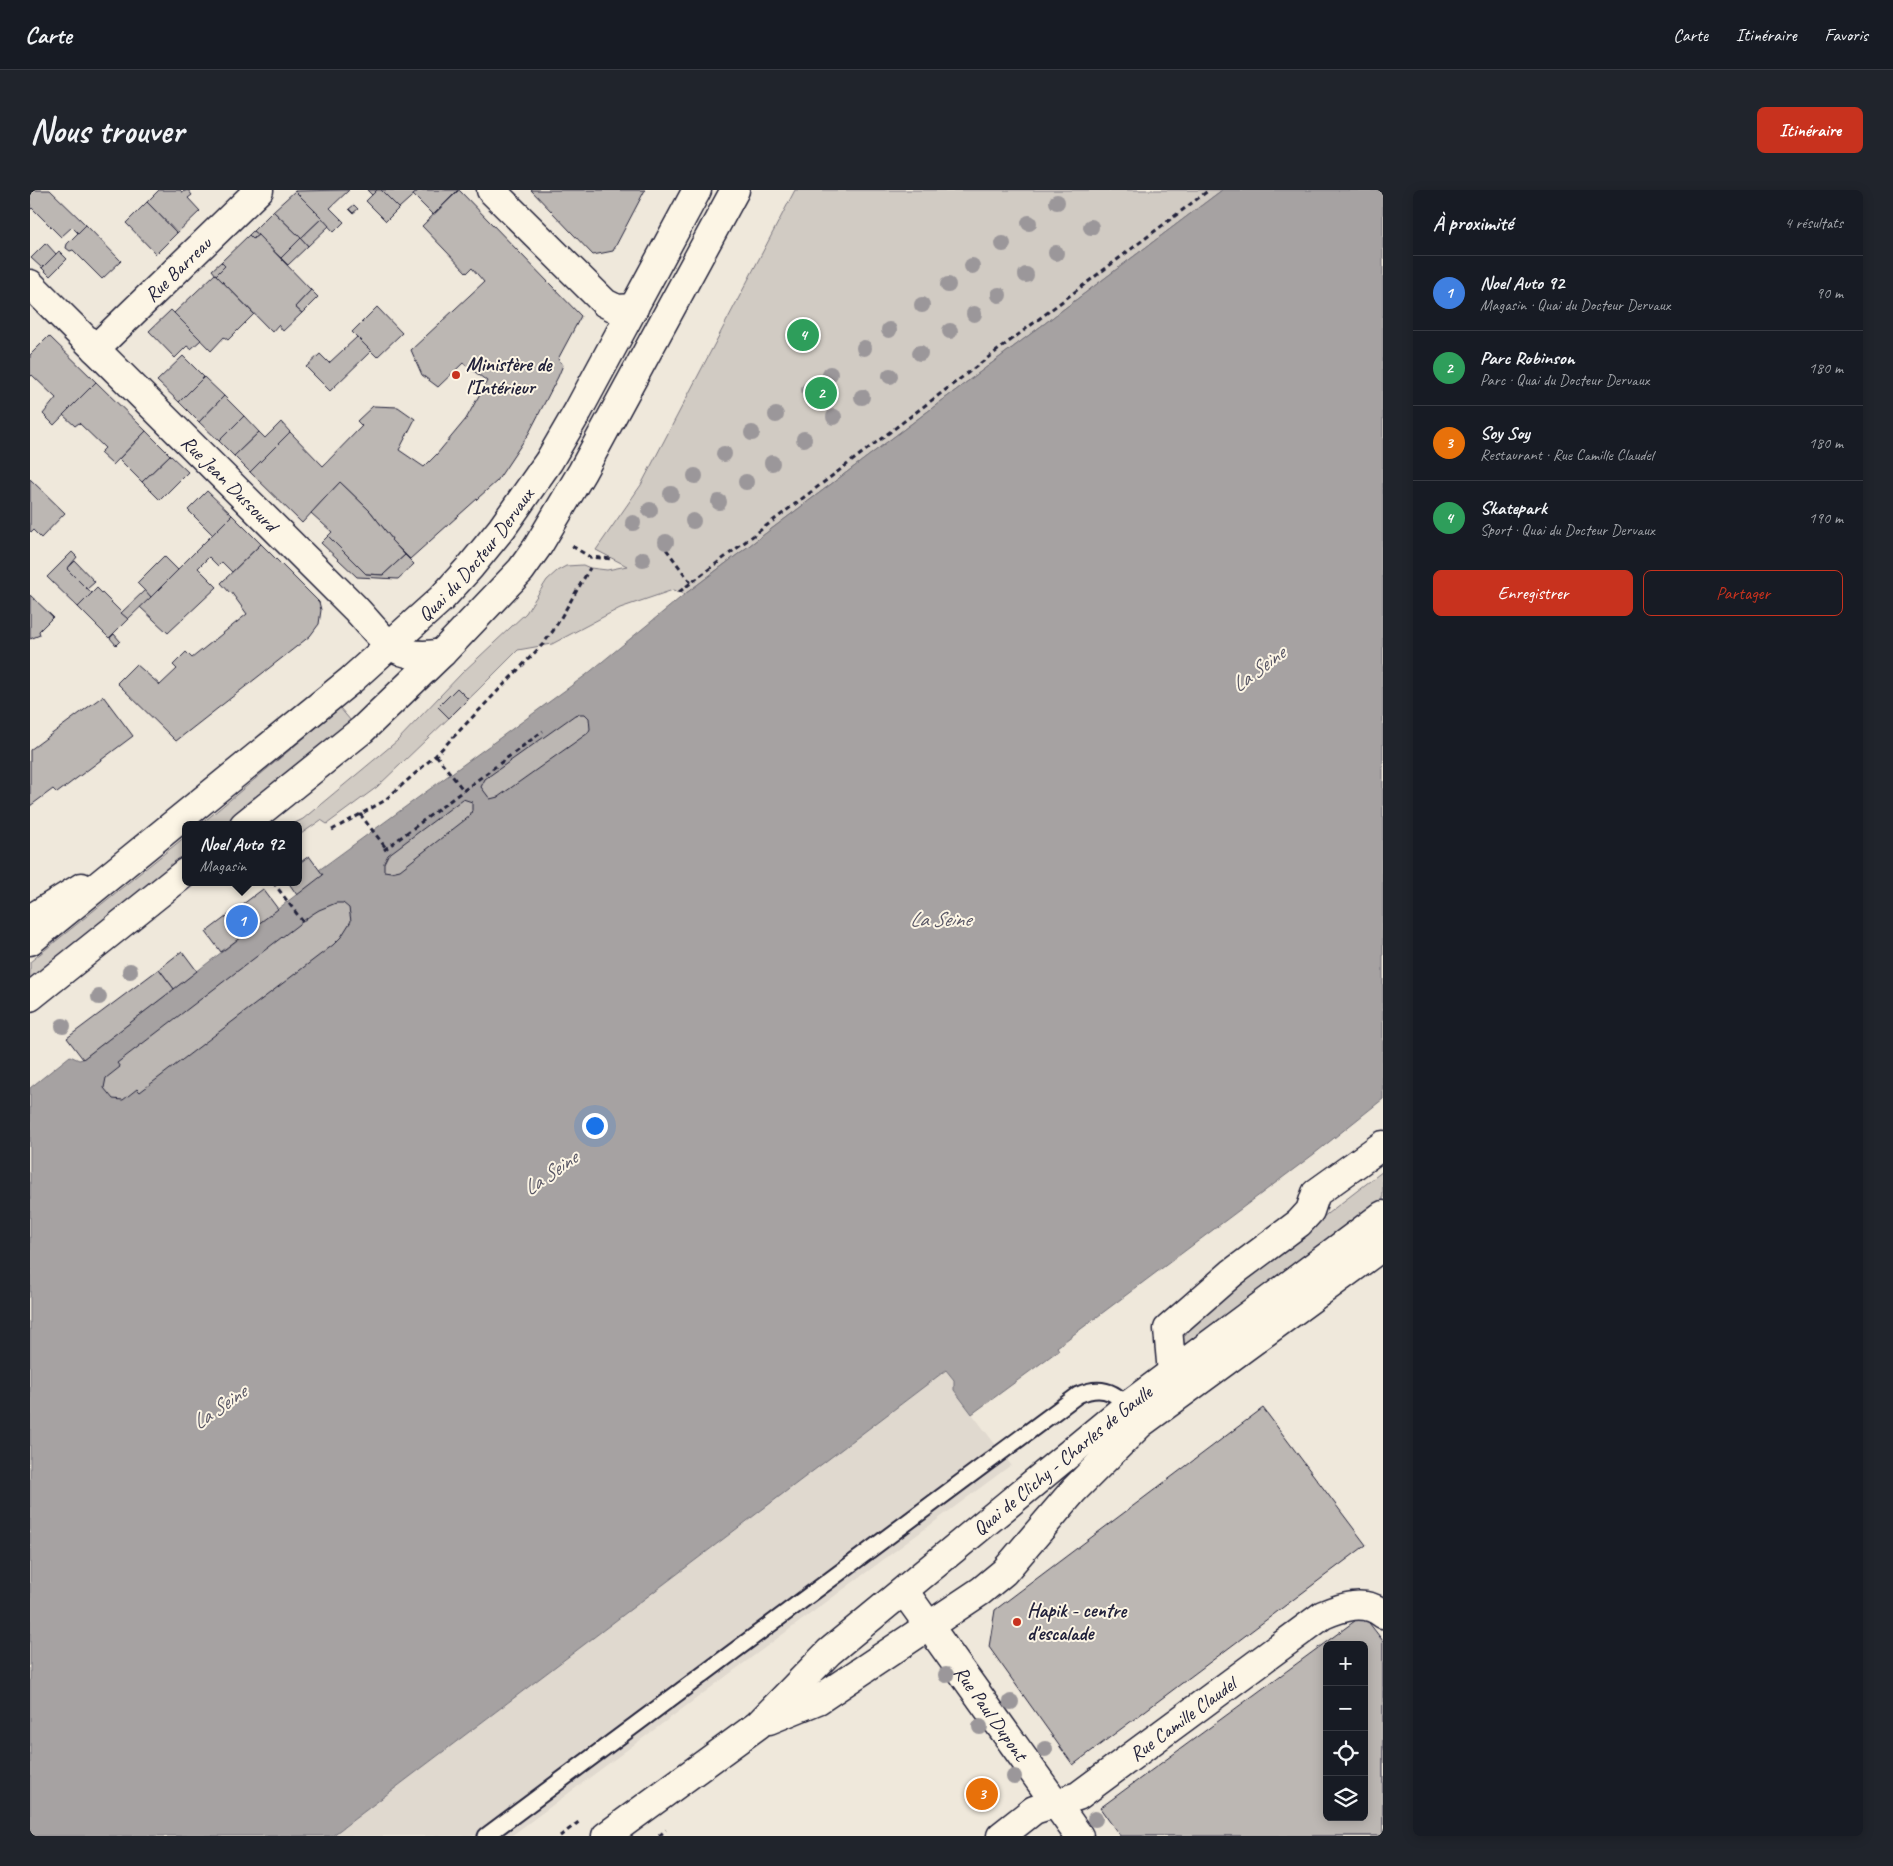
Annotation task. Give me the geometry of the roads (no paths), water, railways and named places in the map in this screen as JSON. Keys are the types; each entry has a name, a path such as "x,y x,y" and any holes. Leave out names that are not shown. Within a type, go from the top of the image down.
{"main road":[{"name":"Rue Barreau","path":"95,349 259,190"},
{"path":"491,190 605,303 617,310 634,308"},
{"name":"Quai du Docteur Dervaux","path":"30,940 351,680 441,599 471,566 508,520 565,434 697,190"},
{"path":"249,821 362,730 442,653 509,583 538,546 582,472 735,190"},
{"name":"Rue Jean Dussourd","path":"30,284 390,646 419,656 442,653"},
{"name":"Quai du Docteur Dervaux","path":"30,920 157,839"},
{"path":"30,997 182,875"},
{"path":"1172,1373 1168,1329 1232,1273 1299,1223 1310,1211 1316,1194 1383,1144"},
{"name":"Quai de Clichy - Charles de Gaulle","path":"606,1836 758,1725 829,1652 1127,1406 1383,1215"},
{"name":"Quai de Clichy - Charles de Gaulle","path":"758,1725 818,1700 981,1591 1004,1572 1074,1490 1140,1424 1383,1246"},
{"name":"Rue Paul Dupont","path":"904,1591 1079,1836"},
{"name":"Rue Camille Claudel","path":"1001,1836 1034,1810 1078,1796 1323,1615 1342,1608 1374,1610"}],"lane":[{"path":"486,1836 1078,1395 1090,1390 1103,1390 1120,1397 1127,1406"}],"water":[{"name":"La Seine","path":"1222,190 1383,190 1383,1099 1314,1154 1057,1347 1059,1350 972,1414 954,1390 954,1380 946,1370 332,1836 30,1836 30,1088 70,1056 79,1060 83,1059 322,875 319,870 586,675 685,594"}],"place":[{"name":"Skatepark","path":"803,335"},
{"name":"Ministère de l'Intérieur","path":"456,375"},
{"name":"Parc Robinson","path":"821,393"},
{"name":"Noel Auto 92","path":"242,921"},
{"name":"Hapik - centre d'escalade","path":"1017,1622"},
{"name":"Soy Soy","path":"982,1794"}]}
